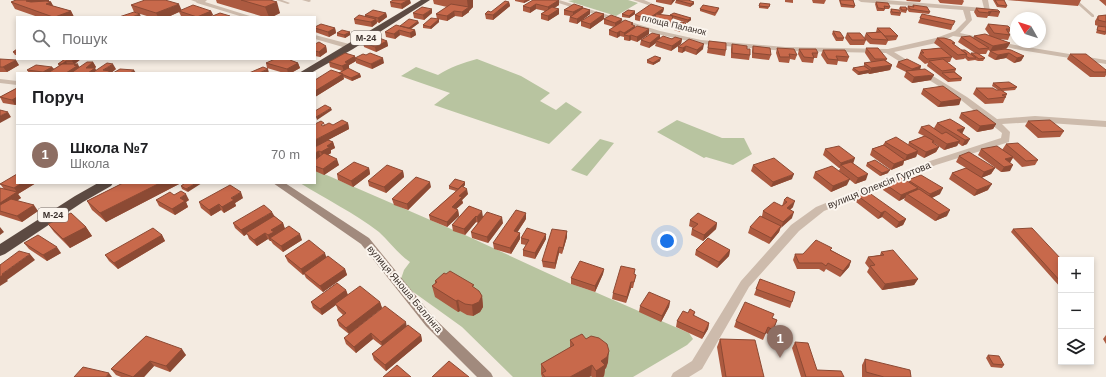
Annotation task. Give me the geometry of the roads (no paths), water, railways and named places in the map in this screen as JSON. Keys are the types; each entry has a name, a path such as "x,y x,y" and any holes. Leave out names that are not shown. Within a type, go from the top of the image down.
{"highway":[{"name":"М-24","path":"306,72 350,47 426,0"},
{"name":"М-24","path":"0,251 73,203 105,184"}],"street":[{"name":"площа Паланок","path":"552,0 659,33 701,42 785,49 888,51 938,40 957,32 969,20 966,9"},
{"name":"площа Паланок","path":"636,0 648,3"},
{"path":"862,0 988,10 985,0"},
{"path":"199,1 247,16"},
{"path":"953,34 974,36 1015,47 1106,62"},
{"path":"316,37 350,47"},
{"name":"вулиця Олексія Гуртова","path":"678,377 697,365 745,284 795,228 820,209 933,163 1006,140 1006,132 995,122 947,87 888,51"},
{"path":"1,82 16,83"},
{"path":"995,122 1035,119 1106,124"},
{"name":"вулиця Яноша Баллінга","path":"280,184 365,241 430,322 486,377"}],"lane":[{"path":"278,0 288,3"},
{"path":"1075,0 1093,16"}],"place":[{"name":"Школа №7","path":"780,358"}]}
